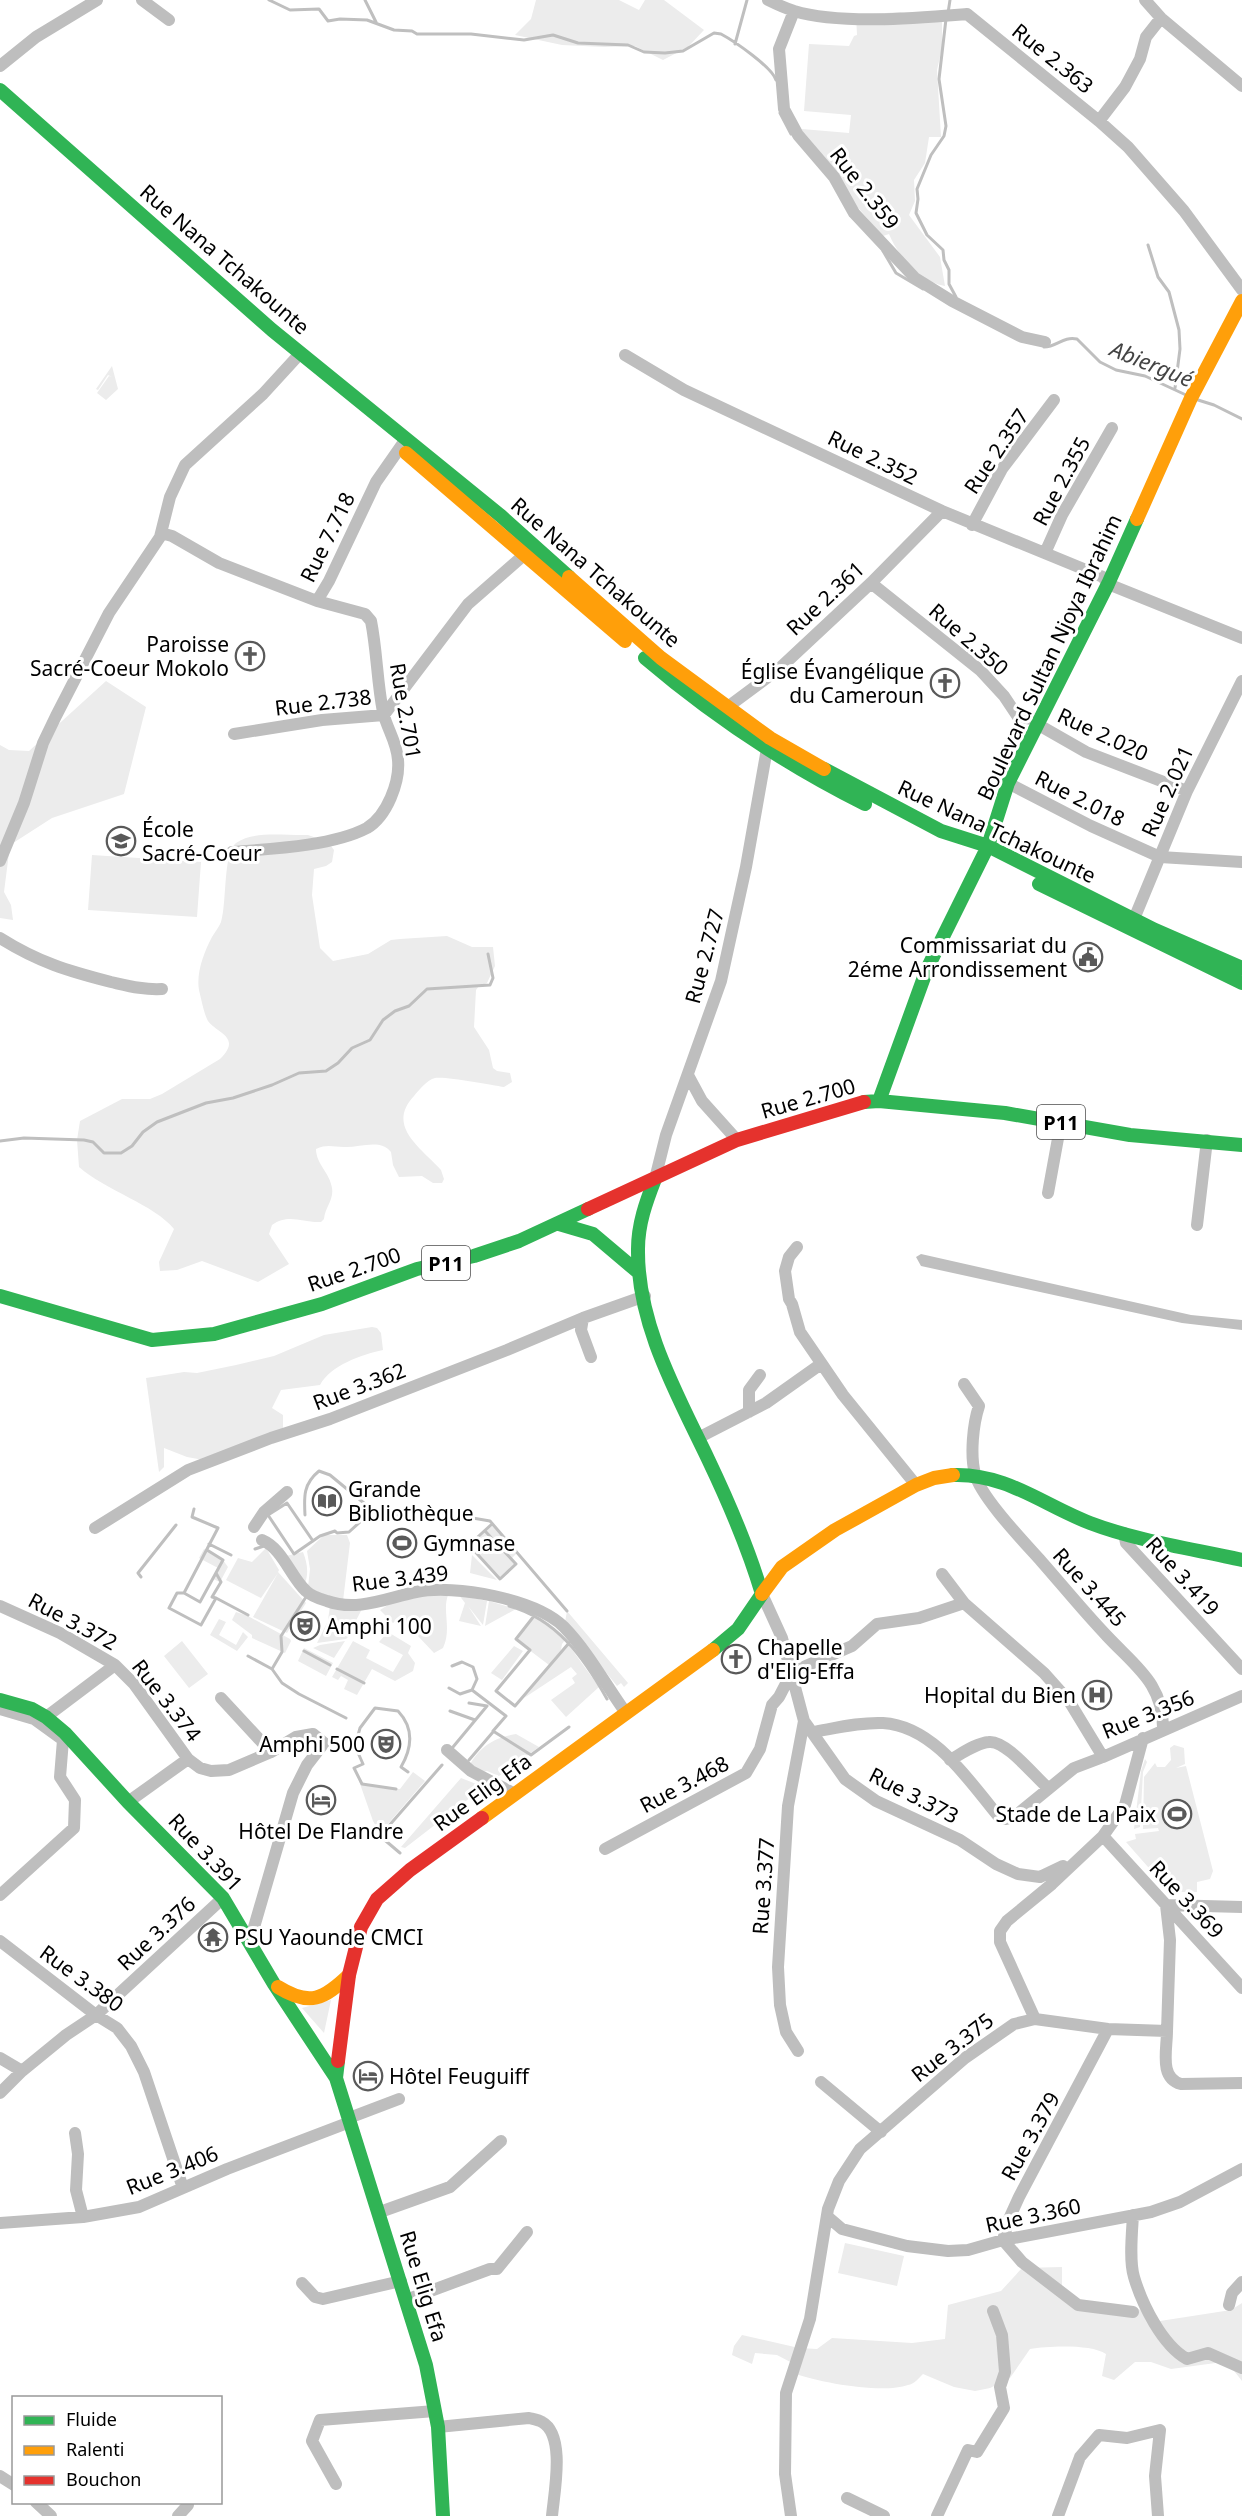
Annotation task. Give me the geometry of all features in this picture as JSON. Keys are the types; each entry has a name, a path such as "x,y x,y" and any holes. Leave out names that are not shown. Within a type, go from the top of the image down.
{"main road":[{"name":"Rue Nana Tchakounte","path":"0,90 404,444 524,555 659,670 768,744 888,809 985,850 1134,919 1153,934 1242,968"},
{"name":"Rue Nana Tchakounte","path":"0,105 296,358 404,444 501,516 661,658 729,706 768,744"},
{"name":"Boulevard Sultan Njoya Ibrahim","path":"879,1101 927,969 985,850 1008,783 1108,584 1191,398 1242,301"},
{"name":"Rue Nana Tchakounte","path":"985,850 1153,934 1242,983"},
{"name":"P11","path":"879,1101 1005,1113 1130,1135 1207,1140 1242,1145"},
{"name":"Rue 2.700","path":"0,1296 152,1340 214,1334 322,1304 417,1269 474,1256 560,1224 737,1140 847,1106 879,1101"},
{"path":"655,1179 641,1216 638,1272 651,1324 671,1382 746,1547 762,1594"},
{"path":"560,1224 593,1234 638,1272"},
{"path":"975,1474 1017,1487 1090,1523 1242,1560"},
{"name":"Rue Elig Efa","path":"443,2516 438,2427 426,2365 380,2212 336,2078 349,1975 361,1927 377,1899 410,1870 738,1629 782,1567 805,1549 916,1485 934,1478 975,1474"},
{"name":"Rue 3.391","path":"0,1700 32,1709 65,1733 128,1802 223,1898 274,1984 336,2078"},
{"path":"274,1984 300,1999 315,2000 325,1996 349,1975"}],"street":[{"path":"0,66 36,37 97,0"},
{"path":"142,0 169,20"},
{"path":"768,0 794,11 831,18 918,18 967,14 966,0"},
{"path":"1144,0 1161,18 1242,86"},
{"name":"Rue 2.359","path":"794,11 779,49 784,109 798,135 834,177 854,213 915,278 952,301 1022,337 1046,342"},
{"name":"Rue 2.363","path":"967,14 1128,147 1184,211 1242,290"},
{"path":"1099,121 1125,87 1140,59 1146,37 1161,18"},
{"name":"Rue 2.352","path":"625,355 684,390 942,512 1103,577 1108,584 1242,639"},
{"path":"0,861 24,803 44,742 108,613 161,533 170,497 185,465 263,394 296,358"},
{"name":"Rue 2.357","path":"972,525 1002,469 1054,400"},
{"name":"Rue 2.355","path":"1045,553 1062,515 1112,428"},
{"name":"Rue 7.718","path":"161,533 172,536 219,563 317,601 329,581 376,482 389,460 404,444"},
{"name":"Rue 2.361","path":"729,706 780,668 871,583 942,512"},
{"name":"Rue 2.738","path":"234,734 322,720 384,715 468,604 524,555"},
{"name":"Rue 2.350","path":"871,583 980,670 1004,696 1018,717 1033,719 1037,724"},
{"name":"Rue 2.701","path":"232,852 314,843 356,832 369,826 383,812 392,794 399,762 396,742 384,715 371,621 365,614 317,601"},
{"name":"Rue 2.021","path":"1134,919 1187,791 1242,681"},
{"name":"Rue 2.020","path":"1037,724 1086,753 1187,791"},
{"name":"Rue 2.727","path":"655,1179 666,1136 721,981 746,867 768,744"},
{"name":"Rue 2.018","path":"1008,783 1091,826 1160,857 1242,862"},
{"path":"0,938 22,952 79,975 131,987 162,988"},
{"path":"688,1075 702,1101 737,1140"},
{"path":"1048,1193 1061,1122"},
{"path":"1197,1225 1207,1140"},
{"path":"797,1247 789,1257 785,1271 789,1299 800,1332 864,1422 916,1485"},
{"name":"Rue 3.362","path":"95,1528 189,1470 271,1438 330,1419 522,1345 583,1318 645,1296"},
{"path":"583,1318 581,1330 591,1357"},
{"path":"698,1438 749,1413 821,1364"},
{"path":"749,1413 749,1390 760,1375"},
{"path":"964,1384 979,1406 973,1437 975,1474"},
{"name":"Rue 3.445","path":"975,1474 1004,1519 1105,1634 1146,1676 1157,1693 1164,1711 1163,1730"},
{"path":"254,1527 264,1512 287,1492"},
{"name":"Rue 3.419","path":"1124,1533 1126,1543 1242,1669"},
{"name":"Rue 3.439","path":"262,1540 272,1544 307,1592 328,1602 363,1605 427,1589 456,1589 487,1594 531,1608 562,1625 589,1657 626,1713"},
{"name":"Rue 3.356","path":"942,1574 964,1603 1044,1672 1069,1701 1103,1757 1242,1696"},
{"name":"Rue 3.373","path":"762,1594 782,1638 804,1721 844,1779 876,1801 960,1840 1018,1874 1040,1877 1052,1873 1085,1851"},
{"path":"792,1672 852,1646 877,1624 927,1616 964,1603"},
{"name":"Rue 3.372","path":"0,1606 60,1633 115,1665 46,1717"},
{"name":"Rue 3.374","path":"115,1665 134,1684 188,1759 211,1772 229,1770 271,1752 221,1698"},
{"name":"Rue 3.468","path":"605,1849 746,1773 760,1749 772,1705 779,1697 792,1672"},
{"path":"0,1709 34,1719 63,1740 60,1777 73,1797 75,1810 74,1828 0,1895"},
{"name":"Rue 3.377","path":"798,2051 786,2032 780,2005 778,1967 788,1806 804,1721"},
{"path":"813,1732 883,1723 908,1727 932,1743 950,1760 999,1817 1006,1819 1014,1817 1074,1768 1103,1757"},
{"path":"250,1941 293,1793 324,1743 313,1734 296,1737 271,1752"},
{"path":"1143,1738 1125,1805 1103,1836 1052,1884 1006,1921 1000,1931 1000,1942 1035,2019 1108,2029 1167,2031"},
{"path":"950,1760 986,1742 995,1742 1005,1747 1048,1788"},
{"path":"447,1750 471,1771 515,1794"},
{"name":"Rue 3.374","path":"128,1802 188,1759"},
{"name":"Rue 3.369","path":"1103,1836 1242,1988"},
{"name":"Rue 3.376","path":"0,2093 22,2071 66,2035 96,2015 223,1898"},
{"path":"1242,1907 1166,1905 1170,1940 1166,2074 1172,2082 1181,2084 1242,2084"},
{"name":"Rue 3.380","path":"0,1941 96,2015 117,2028 131,2046 144,2073 183,2188"},
{"name":"Rue 3.375","path":"791,2516 785,2474 786,2393 810,2319 828,2210 838,2181 860,2149 965,2058 996,2034 1014,2024 1035,2019"},
{"name":"Rue 3.379","path":"1004,2240 1009,2219 1019,2197 1108,2029"},
{"path":"0,2058 22,2071"},
{"path":"821,2082 881,2132"},
{"name":"Rue 3.406","path":"0,2223 37,2218 83,2217 139,2207 399,2099"},
{"path":"75,2133 78,2154 76,2190 83,2217"},
{"path":"380,2212 450,2187 501,2141"},
{"name":"Rue 3.360","path":"828,2217 842,2229 907,2246 948,2251 968,2250 1004,2240 1150,2212 1180,2202 1242,2169"},
{"path":"1132,2215 1133,2275 1160,2332 1175,2352 1187,2359 1208,2353 1242,2368"},
{"path":"406,2300 490,2269 496,2269 527,2232"},
{"path":"1004,2240 1022,2262 1078,2305 1133,2312"},
{"path":"302,2283 315,2297 323,2299 401,2281"},
{"path":"1229,2305 1232,2293 1242,2282"},
{"path":"937,2516 968,2450 977,2452 1004,2408 1000,2387 1005,2372 1002,2335 993,2311"},
{"path":"336,2484 312,2441 320,2420 435,2411"},
{"path":"438,2427 529,2418 543,2422 554,2433 557,2459 552,2516"},
{"path":"1058,2516 1080,2457 1099,2435 1127,2438 1160,2430 1155,2476 1158,2516"},
{"path":"847,2498 884,2516"},
{"path":"38,2504 51,2516"},
{"path":"178,2516 188,2505"}],"shaded area":[{"path":"536,0 619,0 639,10 645,0 664,0 704,30 688,47 663,60 635,46 562,45 515,35 531,19"},
{"path":"900,12 942,22 942,48 937,70 941,137 929,137 925,163 914,180 915,201 909,215 940,257 945,286 936,284 919,274 898,251 889,234 883,236 880,233 847,195 803,135 802,129 849,133 851,115 804,111 809,44 849,46 854,36 857,35 856,15"},
{"path":"112,366 118,389 106,400 97,393 109,376 112,377 108,375 98,390 96,389"},
{"path":"106,681 146,707 124,794 52,818 10,845 4,892 11,905 13,920 0,918 0,745 9,750 29,751"},
{"path":"308,835 328,842 334,850 332,862 314,869 312,895 320,948 333,961 368,954 391,940 400,939 447,936 472,947 493,947 495,966 487,983 476,990 474,1027 489,1050 493,1068 510,1073 512,1082 504,1087 458,1079 435,1078 423,1086 406,1107 403,1117 409,1136 441,1170 444,1179 442,1183 433,1183 422,1176 399,1177 393,1165 391,1152 381,1145 327,1146 316,1149 318,1159 332,1188 332,1196 324,1219 321,1222 314,1222 290,1219 278,1221 272,1225 269,1234 289,1264 258,1282 202,1261 177,1270 160,1271 159,1262 174,1229 155,1212 102,1183 79,1167 77,1140 80,1121 122,1099 150,1099 162,1094 220,1059 226,1052 229,1041 208,1021 198,983 204,956 221,922 227,867 232,848 236,843 252,836"},
{"path":"92,855 201,862 197,917 88,910"},
{"path":"921,1254 1191,1315 1242,1320 1242,1330 1182,1323 921,1266 916,1257"},
{"path":"377,1328 381,1333 383,1350 339,1366 320,1385 281,1390 272,1408 283,1415 283,1429 209,1461 187,1457 164,1448 164,1467 159,1472 146,1378 184,1372 197,1373 236,1365 274,1356 324,1335"},
{"path":"493,1525 517,1553 511,1559 516,1564 500,1579 469,1545 485,1531 501,1548 486,1531"},
{"path":"324,1535 347,1535 350,1543 343,1601 329,1598 308,1587 310,1569 307,1551"},
{"path":"266,1548 278,1572 306,1603 287,1633 253,1617 278,1573 261,1598 226,1580 238,1558 252,1562"},
{"path":"204,1549 223,1560 228,1567 220,1582 213,1579 218,1568 199,1558"},
{"path":"303,1552 307,1568 305,1583 286,1556"},
{"path":"472,1555 497,1580 470,1573"},
{"path":"426,1594 448,1595 446,1641 443,1648 434,1653 400,1617 393,1623 380,1610 391,1603"},
{"path":"459,1595 487,1601 483,1625 468,1606 481,1626 459,1621 465,1603"},
{"path":"489,1601 516,1609 485,1626"},
{"path":"330,1606 362,1609 350,1632 328,1620"},
{"path":"567,1611 628,1683 624,1687 621,1683 617,1686 565,1622"},
{"path":"236,1612 290,1639 285,1653 252,1638 252,1635 232,1620"},
{"path":"534,1616 565,1640 561,1650 549,1665 516,1640"},
{"path":"219,1619 226,1622 219,1635 236,1645 243,1632 248,1637 237,1651 210,1635"},
{"path":"327,1623 349,1636 346,1639 317,1643"},
{"path":"388,1632 411,1646 408,1653 415,1663 413,1671 395,1681 372,1669 357,1695 344,1689 348,1680 341,1676 338,1680 332,1677 353,1641 370,1650 366,1658 393,1672 403,1655 379,1642"},
{"path":"182,1641 208,1674 189,1688 164,1656"},
{"path":"345,1641 334,1658 313,1648 320,1645"},
{"path":"568,1644 599,1687 566,1717 551,1700 575,1683 572,1678 577,1674 571,1667 524,1698"},
{"path":"514,1646 523,1651 502,1680 491,1673"},
{"path":"304,1648 333,1663 326,1676 298,1661"},
{"path":"516,1734 539,1747 499,1776 487,1771 482,1772 470,1764 489,1743"},
{"path":"1174,1745 1184,1748 1185,1764 1176,1768 1186,1766 1213,1871 1210,1879 1197,1882 1197,1892 1170,1892 1126,1842 1136,1839 1135,1834 1159,1831 1158,1828 1143,1829 1144,1777 1155,1763 1157,1767 1165,1767 1171,1760 1170,1748"},
{"path":"1145,1759 1147,1762 1143,1772 1140,1827 1134,1829 1141,1771"},
{"path":"413,1772 425,1781 380,1833 373,1821 359,1781 379,1788 400,1789"},
{"path":"461,1778 484,1787 405,1848 401,1847"},
{"path":"331,2000 324,2033 302,2008"},
{"path":"845,2243 904,2256 897,2286 838,2273"},
{"path":"1062,2267 1062,2294 1077,2304 1135,2307 1160,2321 1231,2310 1242,2303 1242,2381 1231,2367 1223,2362 1171,2369 1151,2362 1135,2362 1114,2380 1102,2376 1106,2354 1080,2347 1058,2347 1030,2349 1010,2378 990,2388 975,2391 954,2387 923,2374 908,2385 868,2388 836,2384 796,2374 796,2365 777,2355 755,2353 752,2364 732,2355 734,2346 742,2335 799,2348 817,2349 832,2338 912,2343 945,2339 948,2305 1001,2291 1022,2268"}],"waterway":[{"path":"269,0 290,10 319,9 328,21 367,20 394,30 412,31 417,34 471,34 524,40 553,35 578,43 628,45 644,52 683,51 714,33 721,34 768,68 776,80"},
{"path":"365,0 376,22"},
{"path":"735,44 747,0"},
{"name":"Abiergué","path":"948,13 950,0"},
{"name":"Abiergué","path":"946,19 939,79 946,126 944,136 931,155 917,189 916,213 927,235 943,250 944,260 949,270 949,284 956,297"},
{"path":"780,113 791,134"},
{"path":"1148,245 1158,277 1169,292 1179,330 1180,349 1175,388"},
{"path":"883,251 896,273 923,289"},
{"name":"Abiergué","path":"1044,347 1072,338 1077,339 1100,362 1116,370 1145,376 1186,395"},
{"name":"Abiergué","path":"1198,400 1242,419"},
{"path":"0,1141 24,1138 84,1140 93,1142 104,1153 121,1153 132,1146 143,1132 157,1122 206,1103 233,1098 272,1085 299,1073 326,1071 338,1063 352,1048 370,1040 383,1020 395,1011 409,1006 427,989 490,985 493,978 488,954"},
{"path":"305,1515 307,1486 319,1471 330,1475 382,1518 432,1511 490,1521 567,1611"},
{"path":"313,1541 287,1503 268,1515 294,1554 320,1536 335,1531 337,1533 349,1532 372,1511"},
{"path":"194,1509 192,1517 218,1528 184,1593 177,1593 169,1608 201,1625 216,1598 212,1597 221,1582 216,1573"},
{"path":"485,1531 516,1564 500,1579 469,1545 492,1524"},
{"path":"141,1577 138,1573 176,1525"},
{"path":"209,1544 231,1555"},
{"path":"255,1549 264,1546"},
{"path":"184,1593 200,1602 223,1560 207,1550"},
{"path":"272,1669 282,1652 281,1636 306,1597"},
{"path":"216,1598 248,1615"},
{"path":"509,1606 526,1612 555,1630 579,1655 607,1699"},
{"path":"534,1616 516,1639 530,1650 496,1691 515,1706 569,1643"},
{"path":"304,1651 330,1665"},
{"path":"248,1656 272,1669 282,1683 299,1694 346,1718"},
{"path":"449,1688 460,1694 472,1690 477,1679 473,1667 462,1662 452,1666"},
{"path":"337,1669 364,1683"},
{"path":"472,1690 506,1716 493,1731 531,1755 569,1727"},
{"path":"453,1747 487,1706 469,1703"},
{"path":"396,1789 362,1784 354,1768 363,1764 355,1746 360,1728 375,1708 398,1711 407,1724 410,1738 401,1767 408,1772"},
{"path":"450,1711 475,1720"},
{"path":"469,1760 493,1732"},
{"path":"400,1853 380,1836 442,1765"}],"traffic: fast":[{"path":"0,90 272,330 501,516 569,577"},
{"path":"879,1101 927,969 988,846 1008,783 1108,584 1137,519"},
{"path":"645,658 697,700 750,738 835,789 865,804"},
{"path":"824,769 941,831 988,846 1155,930 1242,968"},
{"path":"1039,884 1242,983"},
{"path":"864,1102 879,1101 1005,1113 1130,1135 1242,1145"},
{"path":"655,1179 643,1213 638,1240 639,1277 644,1304 661,1358 731,1509 762,1594 738,1629 713,1650"},
{"path":"0,1296 152,1340 214,1334 322,1304 417,1269 474,1256 519,1241 588,1209"},
{"path":"559,1224 593,1234 638,1272"},
{"path":"953,1475 990,1479 1090,1523 1127,1535 1242,1560"},
{"path":"0,1700 32,1709 65,1733 128,1802 223,1898 274,1984 336,2078"},
{"path":"338,2061 336,2078 426,2365 438,2427 443,2516"}],"traffic: slow":[{"path":"1137,519 1191,398 1242,301"},
{"path":"406,453 625,641"},
{"path":"569,577 661,658 770,738 824,769"},
{"path":"762,1594 782,1567 835,1530 916,1485 934,1478 953,1475"},
{"path":"482,1818 713,1650"},
{"path":"278,1987 299,1997 316,1998 332,1990 349,1975"}],"traffic: jam":[{"path":"588,1209 737,1140 864,1102"},
{"path":"338,2061 349,1975 361,1927 377,1899 410,1870 482,1818"}],"place":[{"name":"Paroisse Sacré-Coeur Mokolo","path":"250,656"},
{"name":"Église Évangélique du Cameroun","path":"945,683"},
{"name":"École Sacré-Coeur","path":"121,841"},
{"name":"Commissariat du 2éme Arrondissement","path":"1088,957"},
{"name":"Grande Bibliothèque","path":"327,1501"},
{"name":"Gymnase","path":"402,1543"},
{"name":"Amphi 100","path":"305,1626"},
{"name":"Chapelle d'Elig-Effa","path":"736,1659"},
{"name":"Hopital du Bien","path":"1097,1695"},
{"name":"Amphi 500","path":"386,1744"},
{"name":"Hôtel De Flandre","path":"321,1800"},
{"name":"Stade de La Paix","path":"1177,1814"},
{"name":"PSU Yaounde CMCI","path":"213,1937"},
{"name":"Hôtel Feuguiff","path":"368,2076"}]}
